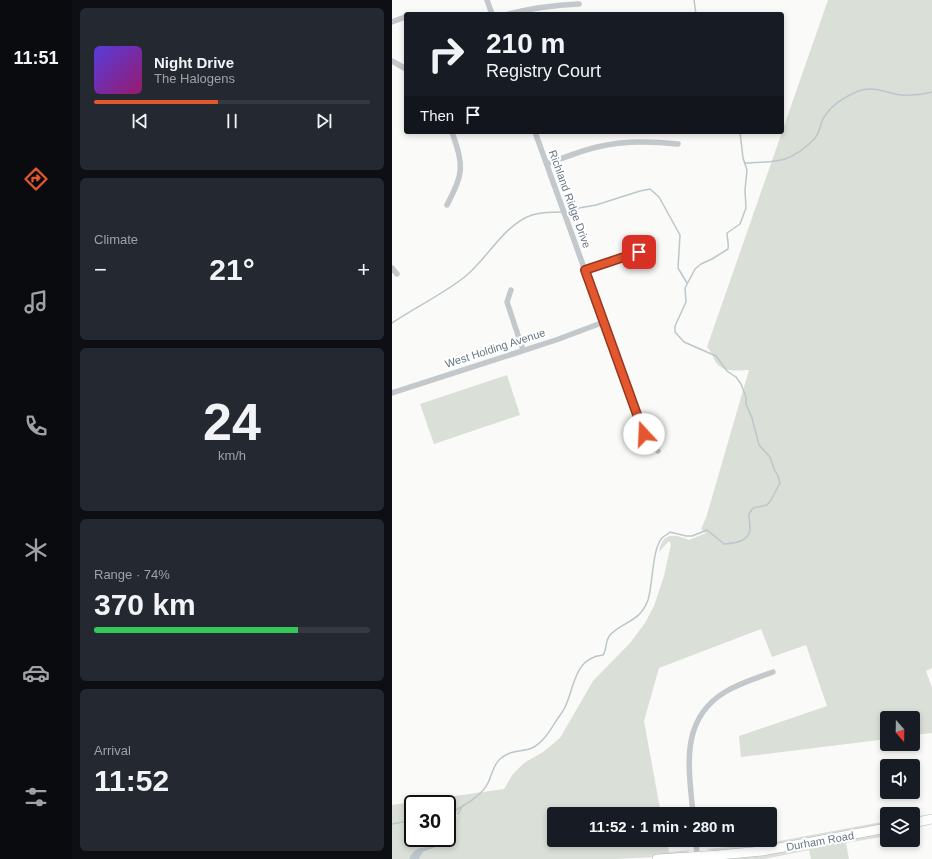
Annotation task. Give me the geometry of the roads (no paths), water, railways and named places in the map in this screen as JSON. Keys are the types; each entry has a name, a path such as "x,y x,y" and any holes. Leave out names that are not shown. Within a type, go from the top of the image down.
{"main road":[{"path":"920,822 932,820"},
{"name":"Durham Road","path":"657,859 762,851 880,829"}],"street":[{"path":"487,0 491,12"},
{"path":"518,12 560,5 579,4"},
{"path":"392,22 404,17"},
{"path":"392,61 404,68"},
{"path":"446,205 458,182 461,168 460,155 453,134"},
{"name":"Richland Ridge Drive","path":"536,134 644,434 650,444 658,450"},
{"path":"547,164 597,147 619,143 652,142 678,144"},
{"path":"585,270 639,252"},
{"path":"392,268 397,274"},
{"path":"511,290 507,302 523,350"},
{"name":"West Holding Avenue","path":"392,392 604,322"},
{"path":"693,807 689,754 690,741 694,727 703,711 713,700 726,691 773,672"},
{"path":"697,847 698,857"}],"waterway":[{"path":"694,0 696,12"},
{"path":"745,163 780,160 805,148 815,138 822,121 831,108 844,98 860,90 872,89 906,95 917,95 932,92"},
{"path":"456,810 470,802 485,788 496,764 504,756 532,748 547,735 564,709 577,673 581,667 594,657 603,655 610,635 641,613 650,593 654,558 662,538 670,532 692,536 707,530 724,544 740,541 749,534 749,514 753,508 767,505 780,483 770,457 759,445 741,384 736,377 727,371 716,356 684,342 675,332 675,326 686,302 685,288 695,269 728,249 727,233 740,224 746,208 745,190 747,170 743,158 740,134"},
{"path":"566,212 569,213 579,208 596,205 650,189 659,197 680,235 678,268 687,283"},
{"path":"392,323 449,288 467,275 475,268 505,233 522,219 539,213 562,212"},
{"path":"458,814 463,805"},
{"path":"392,824 404,822"}]}
